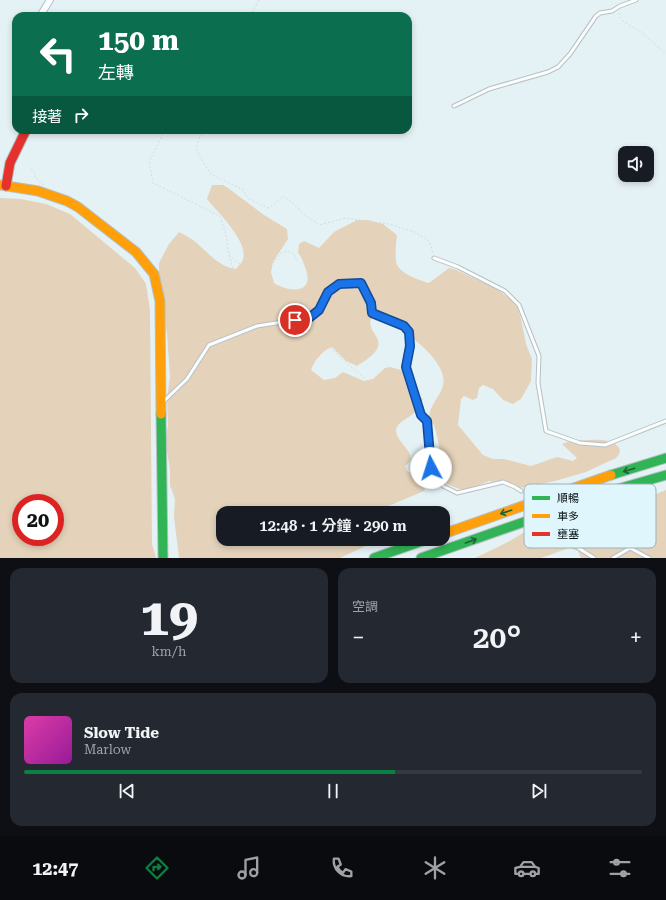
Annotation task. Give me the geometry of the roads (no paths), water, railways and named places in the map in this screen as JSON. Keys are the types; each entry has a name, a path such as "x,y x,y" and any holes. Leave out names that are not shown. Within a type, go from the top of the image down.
{"main road":[{"path":"24,134 10,163 3,186 38,191 67,201 78,207 136,252 154,274 160,301 160,405 163,558"},
{"path":"586,484 666,458"},
{"path":"637,484 666,475"},
{"path":"450,532 524,506"},
{"path":"421,558 524,522"},
{"path":"374,558 408,546"}],"street":[{"path":"42,12 50,0"}],"lane":[{"path":"454,106 489,89 548,72 558,67 570,54 596,16 600,13 612,11 620,6 636,0"},
{"path":"434,258 458,267 505,290 519,305 539,356 538,383 546,431 580,443 605,445 666,421"},
{"path":"160,405 187,379 209,345 257,326 295,320 304,322 319,310 328,292 339,284 361,283 371,303 372,313 404,326 409,332 410,346 406,367 421,415 427,421 431,468 443,486 457,493 503,482 521,491"},
{"path":"579,548 594,558"},
{"path":"613,558 630,548 649,558"}]}
